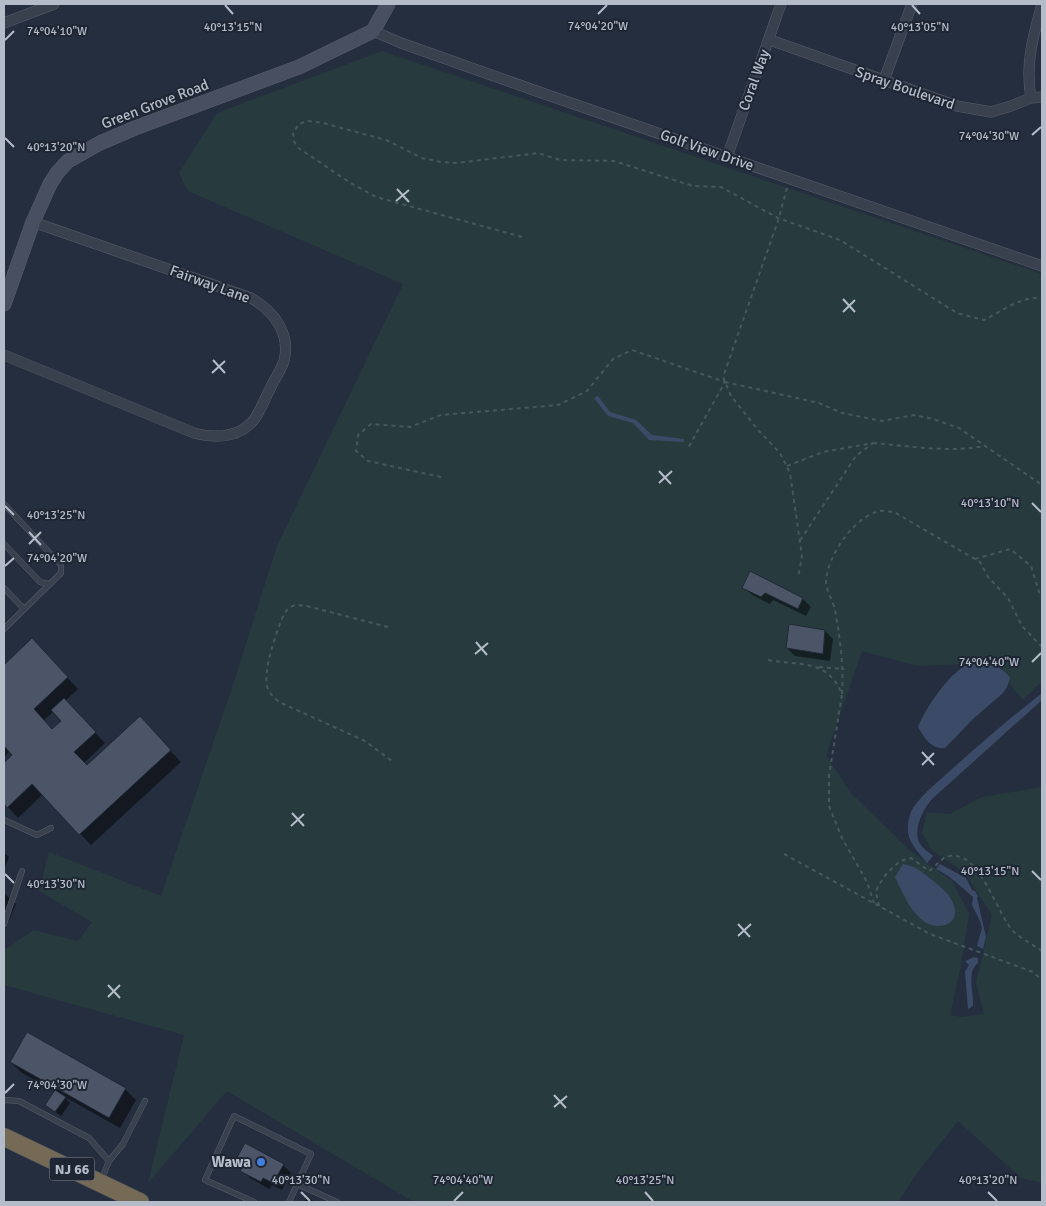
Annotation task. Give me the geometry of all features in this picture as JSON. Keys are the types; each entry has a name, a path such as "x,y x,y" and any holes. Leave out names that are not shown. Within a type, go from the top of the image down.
{"highway":[{"name":"NJ 66","path":"4,1136 140,1202"}],"street":[{"path":"4,23 54,4"},
{"path":"373,31 388,4"},
{"name":"Coral Way","path":"727,157 770,40 781,4"},
{"path":"884,80 912,4"},
{"path":"1031,98 1028,79 1029,62 1033,34 1042,4"},
{"name":"Golf View Drive","path":"373,31 445,59 1042,266"},
{"name":"Green Grove Road","path":"4,304 33,222 50,184 68,161 135,128 299,67 373,31"},
{"name":"Spray Boulevard","path":"770,40 957,106 980,111 991,112 1031,98 1042,97"},
{"name":"Fairway Lane","path":"4,354 194,433 224,437 239,431 252,422 283,362 286,348 283,332 276,318 264,306 252,298 33,222"}],"lane":[{"path":"4,504 61,565 60,573 4,629"},
{"path":"4,544 40,582 49,584"},
{"path":"4,588 24,609"},
{"path":"4,820 37,835 51,828"},
{"path":"4,924 22,871"},
{"path":"4,1100 19,1101 89,1138 109,1161"},
{"path":"100,1183 109,1161 123,1144 144,1100"},
{"path":"254,1202 205,1180 234,1116 311,1154 289,1202"},
{"path":"297,1184 337,1202"}],"path":[{"path":"522,237 376,197 348,182 297,147 293,133 299,124 308,121 323,123 386,140 422,158 441,162 457,163 538,153 560,160 614,161 693,186 720,187 778,218 840,240 957,314 984,320 1020,301 1034,297 1042,298"},
{"path":"789,178 778,218 723,378 731,396 758,430 780,453 790,473 802,556 798,578"},
{"path":"442,477 368,461 356,451 358,435 371,424 410,427 441,415 558,405 587,391 613,359 632,350 725,382 819,403 842,414 882,421 914,415 933,419 959,428 1042,485"},
{"path":"686,450 725,382"},
{"path":"786,466 823,452 873,443 952,450 985,446"},
{"path":"799,542 856,456 873,443"},
{"path":"874,903 842,838 830,806 829,776 844,669 834,609 826,582 830,564 842,540 857,523 879,511 894,512 980,562 988,578 1008,598 1022,626 1042,647"},
{"path":"975,559 1010,549 1031,566 1042,597"},
{"path":"388,627 306,606 291,606 281,618 266,670 269,691 279,702 365,741 392,761"},
{"path":"768,660 844,669"},
{"path":"819,667 833,677 839,685 842,694"},
{"path":"784,854 930,934 1033,972 1042,980"},
{"path":"879,906 877,889 887,873 900,861 912,858 929,871 940,860 951,855 963,858 978,870 1013,931 1042,951"},
{"path":"868,888 877,889"}],"green space":[{"path":"382,51 1042,274 1042,681 1023,700 1005,678 975,656 958,664 918,666 862,651 826,755 850,792 907,848 952,881 969,914 961,965 950,1015 962,1017 984,1014 976,983 992,915 965,873 932,850 922,833 927,812 950,814 982,797 1042,787 1042,1183 1021,1178 958,1121 920,1169 898,1202 414,1202 227,1091 148,1183 184,1035 4,985 4,950 34,930 78,941 92,922 39,891 49,852 161,896 233,685 277,546 403,284 188,191 179,173 217,113"}],"water":[{"path":"598,396 610,412 636,420 652,435 684,439 684,442 649,440 633,423 608,416 594,398"},
{"path":"978,662 996,667 1007,674 1010,678 1007,687 945,748 932,745 918,727 926,711 945,683 960,669"},
{"path":"1042,693 1042,700 929,803 922,814 917,833 920,844 933,856 927,863 914,847 909,836 908,823 915,805 967,756"},
{"path":"903,864 912,866 922,872 939,885 948,895 953,902 955,911 953,920 950,923 941,926 931,925 913,911 895,877"},
{"path":"940,864 966,878 972,890 978,896 986,937 983,949 977,946 982,928 972,905 973,897 951,878 936,869"},
{"path":"974,957 978,958 978,963 974,967 971,977 973,1006 968,1009 965,972 969,965 965,961"}],"building":[{"path":"750,571 803,598 798,609 765,593 761,597 742,588"},
{"path":"789,624 825,630 823,654 786,648"},
{"path":"32,638 68,677 34,709 52,729 61,721 51,710 64,698 96,732 74,752 87,765 140,716 171,750 79,835 32,784 7,808 4,804 4,763 12,755 4,746 4,665"},
{"path":"27,1032 126,1088 109,1118 10,1062"},
{"path":"55,1090 66,1097 55,1112 45,1105"},
{"path":"245,1143 284,1164 273,1183 263,1178 261,1182 240,1171 242,1168 234,1163"}],"place":[{"name":"Wawa","path":"261,1162"}]}
